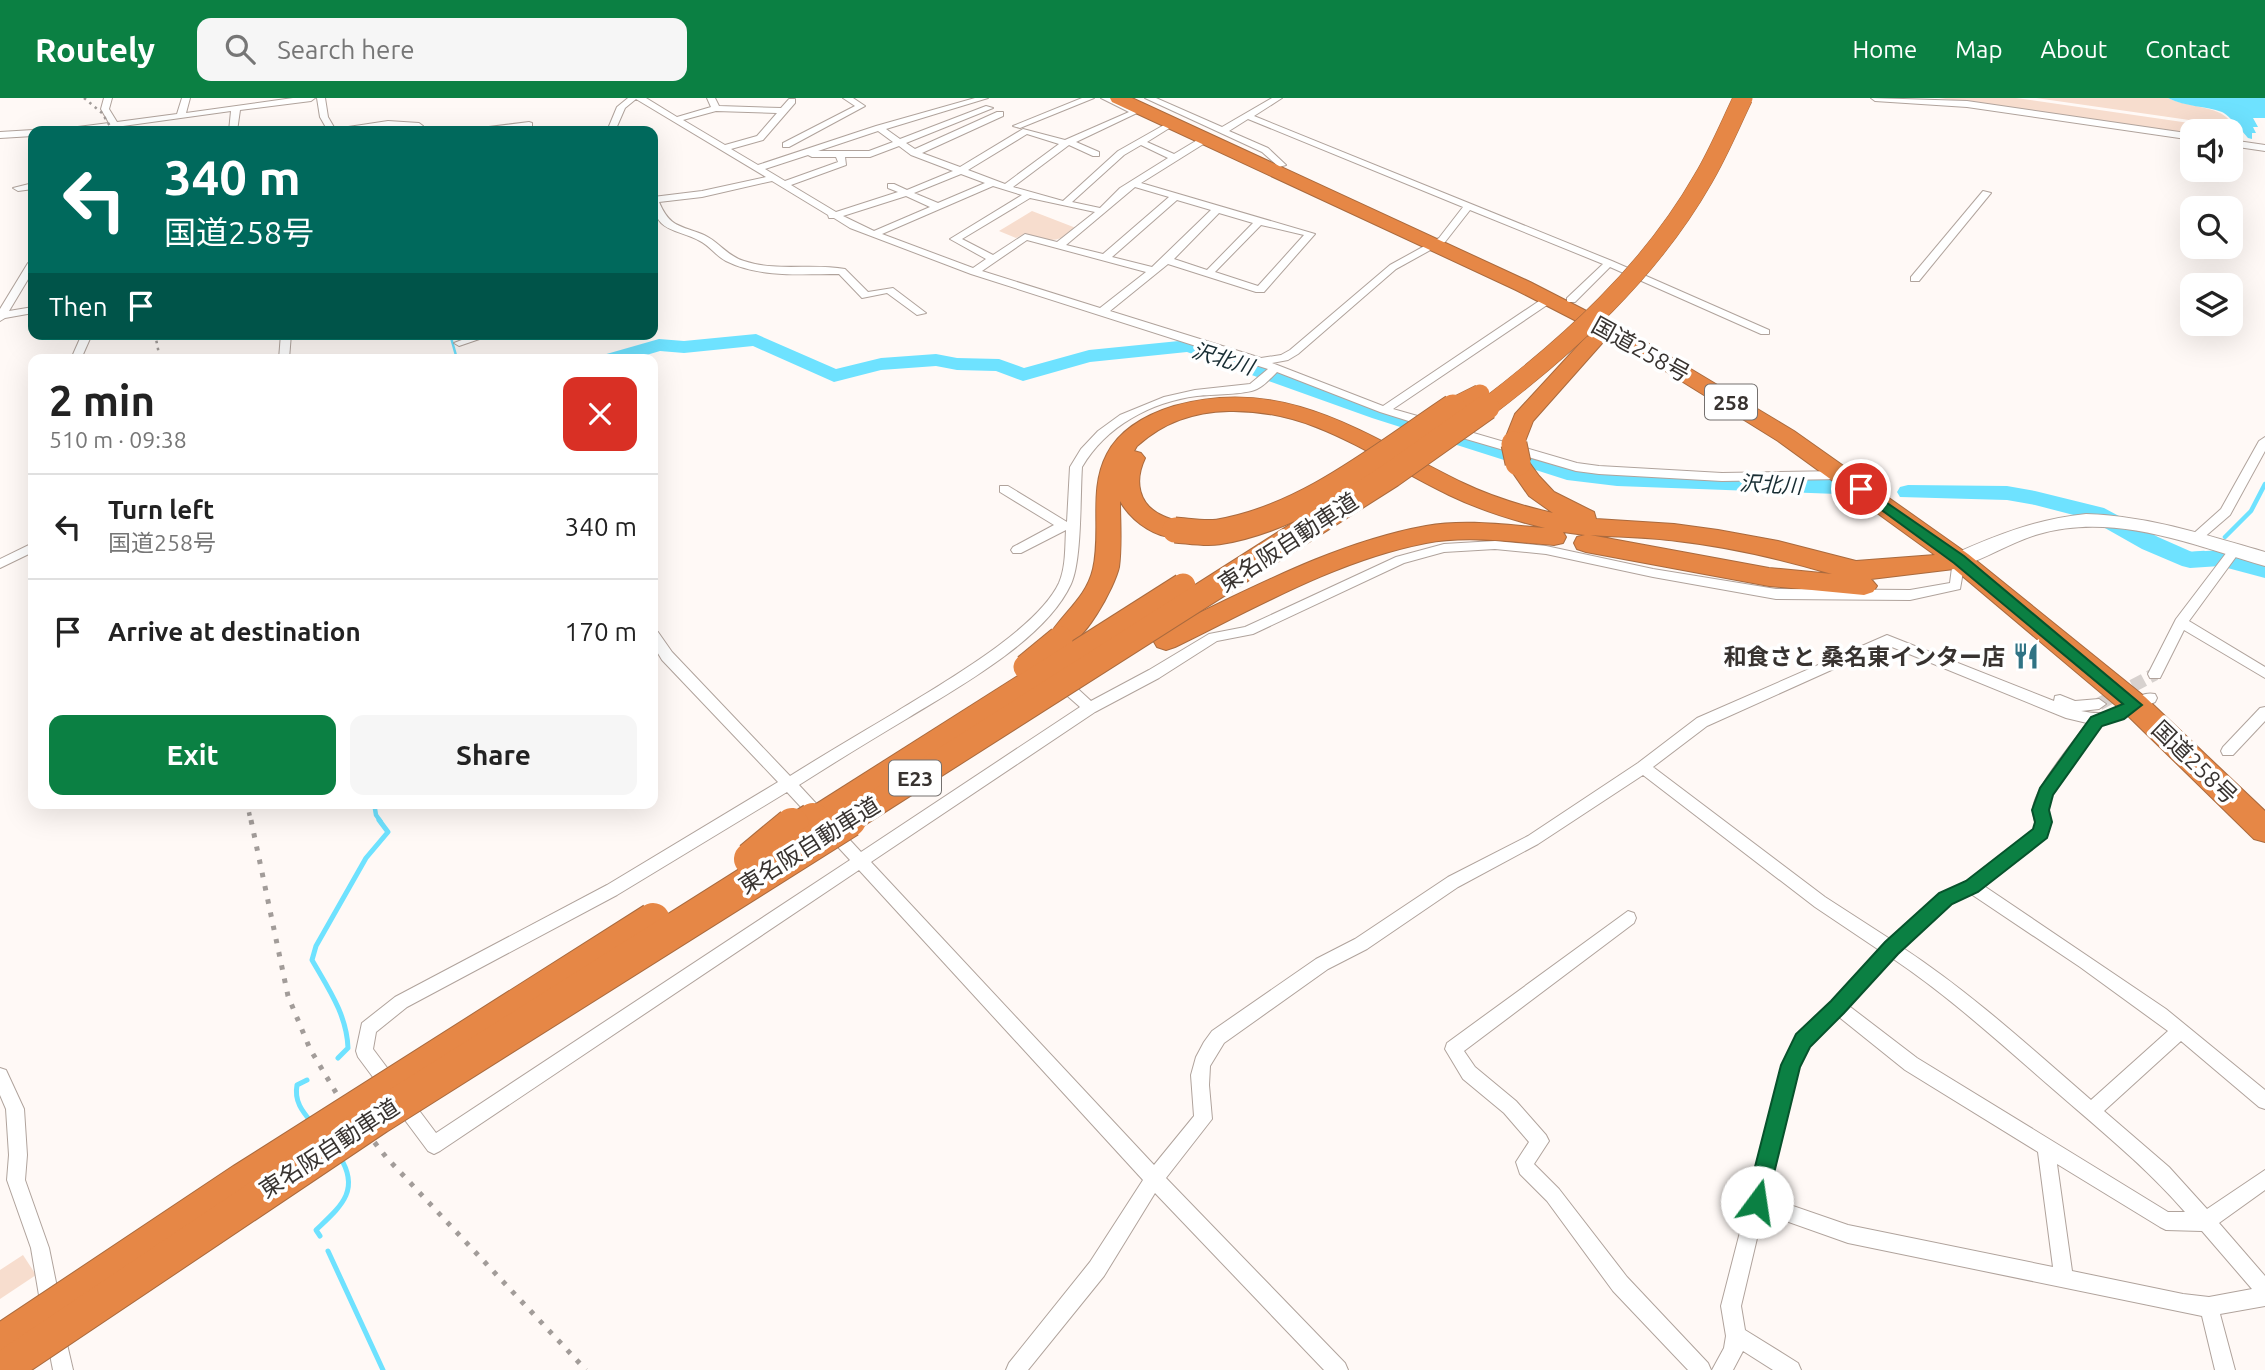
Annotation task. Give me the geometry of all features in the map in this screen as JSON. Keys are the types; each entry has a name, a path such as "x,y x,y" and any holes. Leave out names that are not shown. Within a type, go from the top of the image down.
{"highway":[{"name":"東名阪自動車道","path":"0,1342 205,1203 372,1095 1252,543 1350,485 1446,421 1562,329 1609,282 1651,234 1684,187 1729,98"},
{"name":"東名阪自動車道","path":"1,1370 202,1232 384,1112 823,837 1443,441 1518,387 1575,336 1665,238 1698,191 1717,157 1743,98"},
{"name":"国道258号","path":"1128,103 1213,138 1439,242"},
{"name":"国道258号","path":"1128,103 1282,164 1560,300 1634,331 1797,430 1966,557 2265,807"},
{"path":"1622,530 1556,506 1524,475 1516,454 1523,419 1593,341 1661,254 1665,238"},
{"name":"国道258号","path":"1560,300 1700,382 1966,557"},
{"path":"1480,394 1459,403 1315,496 1247,525 1215,533 1175,530 1143,516 1127,491 1126,473 1131,461 1151,438 1189,419 1213,413 1252,412 1293,418 1318,426 1371,452 1431,488 1472,507 1554,537"},
{"path":"751,859 778,835 1040,657 1060,639 1090,604 1105,567 1108,487 1113,464 1129,442 1147,427 1172,414 1204,406 1259,403 1302,412 1355,433 1456,489 1498,506 1578,528 1674,532 1788,552 1854,570 1906,567 1966,557"},
{"path":"823,837 877,814 1110,671 1166,640 1301,576 1378,547 1428,534 1483,531 1554,537 1769,577 1870,586 1902,584 1937,576 1966,557"},
{"name":"国道258号","path":"2142,702 2265,830"}],"street":[{"path":"108,98 105,109 115,125"},
{"path":"181,115 186,98"},
{"path":"221,111 225,98"},
{"path":"111,126 311,98"},
{"path":"321,98 324,117 330,126"},
{"path":"613,126 621,107 633,98"},
{"path":"640,98 722,149 759,168 832,216 874,234 974,272 1258,361 1272,372 1384,410 1576,467 1723,477 1843,475"},
{"path":"711,98 716,108"},
{"path":"771,98 782,111"},
{"path":"786,145 861,106 847,98"},
{"path":"1017,125 1090,98"},
{"path":"1105,98 1128,103 1167,127 1265,150 1282,164"},
{"path":"1149,98 1167,106 1213,138"},
{"path":"1167,106 1182,98"},
{"path":"1059,246 1133,183 1278,98"},
{"path":"1875,98 1967,104 2180,135"},
{"path":"759,168 879,128 980,99 989,108 1026,131 1068,142 1096,154"},
{"path":"760,138 792,101"},
{"path":"1007,187 1068,142 1128,103"},
{"path":"675,120 716,108 782,111"},
{"path":"722,149 760,138 786,145 799,154 870,154 989,108"},
{"path":"234,126 236,109"},
{"path":"914,153 1000,114"},
{"path":"1247,116 1609,263 1765,332"},
{"path":"520,126 528,125"},
{"path":"373,126 419,126"},
{"path":"1065,204 1121,153 1167,127"},
{"path":"879,128 914,153 993,183 1029,195 1102,211"},
{"path":"832,216 906,193 961,171 1026,131"},
{"path":"0,135 28,133"},
{"path":"1141,142 1175,158"},
{"path":"2243,145 2265,148"},
{"path":"785,184 843,163 839,154"},
{"path":"658,199 702,194 775,178"},
{"path":"874,234 993,183"},
{"path":"1133,183 1259,222 1310,234 1260,290 1167,260"},
{"path":"891,186 939,206"},
{"path":"18,188 28,187"},
{"path":"1915,279 1986,193"},
{"path":"993,259 955,239 1029,195"},
{"path":"1104,258 1175,197"},
{"path":"1258,361 1284,358 1293,352 1393,267 1439,242 1468,207"},
{"path":"1101,313 1167,260 1217,209"},
{"path":"658,212 662,222 675,230 701,237 728,259 766,269 842,271 866,296 889,290 921,313"},
{"path":"1209,273 1259,222"},
{"path":"974,272 1025,237 1152,270"},
{"path":"1384,410 1560,300 1609,263"},
{"path":"1,316 28,271"},
{"path":"1,316 28,311"},
{"path":"1272,372 1248,389 1195,393 1164,400 1112,426 1085,452 1076,467 1068,526 1071,557 1066,582 1054,603 1016,640 949,686 612,890 401,1002 368,1028 364,1051 434,1145 1090,708 1214,638 1248,631 1400,560 1444,548 1494,545 1546,550 1653,573 1776,594 1910,595 1956,586 1966,557 2036,528 2086,521 2138,525 2197,537 2228,556 2265,559"},
{"path":"2197,537 2226,512 2263,448"},
{"path":"1004,489 1068,526"},
{"path":"1017,550 1068,526"},
{"path":"0,564 28,550"},
{"path":"2155,674 2181,622 2228,556"},
{"path":"2181,622 2265,673"},
{"path":"1016,640 1090,708"},
{"path":"1016,1370 1097,1269 1154,1179 1203,1119 1200,1067 1204,1053 1218,1037 1322,964 1361,944 1453,883 1533,840 1643,767 1702,722 1877,642 1887,640 2071,714 2096,721 2119,715 2142,702"},
{"path":"658,642 667,656 1154,1179 1338,1370"},
{"path":"1990,681 1998,677 2074,706 2099,704"},
{"path":"2228,751 2265,712"},
{"path":"1722,1370 1734,1351 1736,1336 1731,1306 1791,1065 1803,1040 1838,1007 1891,948 1945,899 1972,886 2041,833 2044,822 2040,810 2046,793 2096,721"},
{"path":"1643,767 1821,902 1891,948 1975,1011 2163,1173 2265,1290"},
{"path":"1972,886 2108,976 2230,1069 2265,1101"},
{"path":"1628,918 1453,1049 1469,1073 1510,1107 1540,1141 1525,1162 1526,1168 1553,1195 1620,1284 1701,1370"},
{"path":"1838,1007 1911,1064 2166,1221 2204,1222 2265,1179"},
{"path":"2091,1111 2180,1031"},
{"path":"0,1076 15,1110 18,1156 16,1180 40,1248 63,1370"},
{"path":"2046,1147 2064,1279"},
{"path":"1757,1202 1848,1234 2209,1307 2265,1296"},
{"path":"2209,1307 2225,1370"},
{"path":"1736,1336 1791,1370"}],"shaded area":[{"path":"1939,98 2016,98 2180,122 2180,134"},
{"path":"2036,98 2168,98 2210,109 2228,119 2182,119"},
{"path":"1032,211 1076,228 1051,240 1024,234 1016,238 999,231"},
{"path":"23,1255 36,1275 0,1299 0,1270"}],"water":[{"path":"2168,98 2265,98 2265,118 2253,118 2258,127 2253,127 2256,133 2252,133 2252,139 2243,132 2243,119 2231,119 2222,112"}],"waterway":[{"path":"452,340 456,354"},
{"name":"沢北川","path":"628,354 659,345 684,347 756,340 834,376 881,364 936,360 957,364 999,365 1023,375 1089,356 1189,346 1379,413 1567,473 1617,479 1837,487"},
{"path":"2225,537 2251,511 2265,484"},
{"name":"沢北川","path":"1908,492 2007,493 2035,498 2096,513 2150,543 2190,560 2220,558 2265,570"},
{"name":"沢北川","path":"2150,543 2190,554 2204,553"},
{"path":"375,809 381,822"},
{"path":"338,1058 348,1048 344,1024 336,1002 312,960 316,946 366,858 388,832 379,820"},
{"path":"307,1080 297,1085 297,1096 302,1110 312,1123"},
{"path":"320,1236 316,1230 340,1206 348,1189 346,1169 340,1157"},
{"path":"328,1251 383,1370"}],"tunnel":[{"path":"2099,704 2155,674"}],"railway":[{"path":"84,98 102,113 110,126"},
{"path":"156,340 159,354"},
{"path":"248,809 251,822"},
{"path":"251,820 288,996 310,1049 338,1096 386,1157 586,1370"}],"place":[{"name":"和食さと 桑名東インター店","path":"2026,656"}],"route":[{"path":"1757,1202 1791,1065 1803,1040 1838,1007 1891,948 1945,899 1972,886 2041,833 2044,822 2040,810 2046,793 2073,758 2096,721 2119,715 2135,705 1959,560 1861,489"}]}
